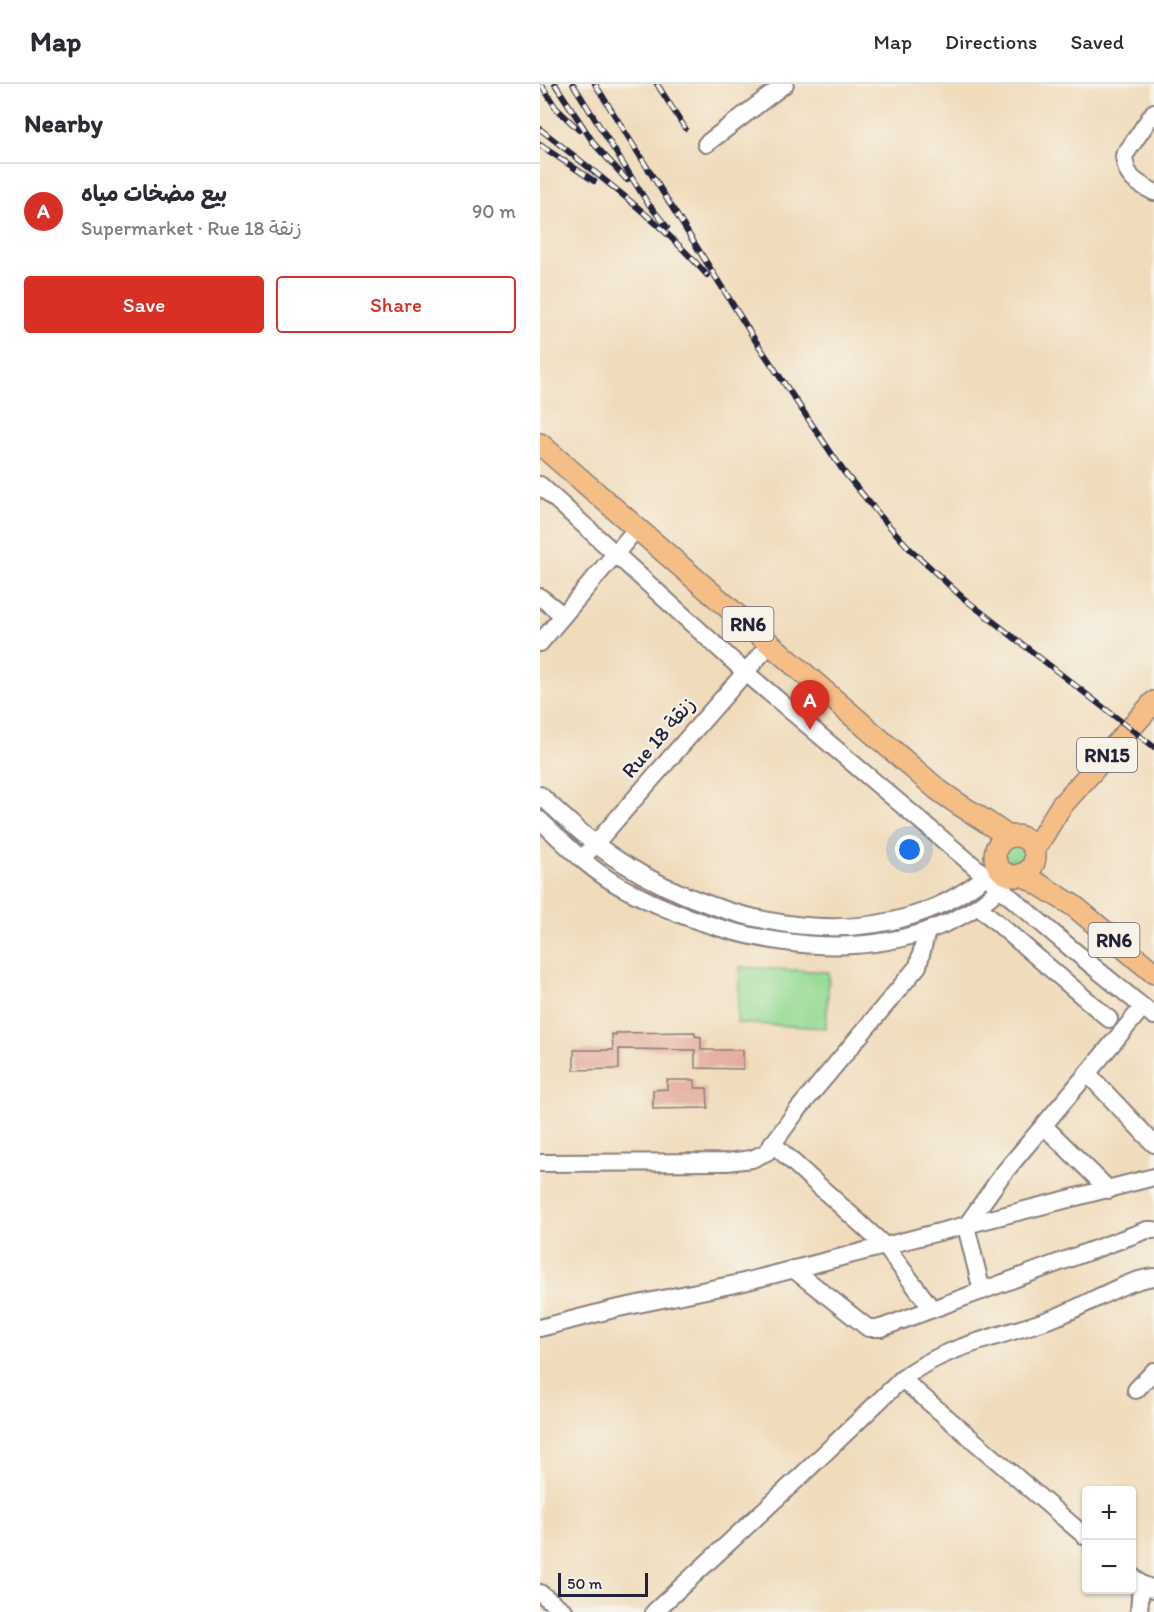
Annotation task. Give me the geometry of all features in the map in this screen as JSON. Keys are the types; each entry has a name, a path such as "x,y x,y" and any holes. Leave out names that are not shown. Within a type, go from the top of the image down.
{"main road":[{"name":"RN6","path":"540,444 956,804 988,821 1005,862 1074,906 1154,973"},
{"name":"RN15","path":"1005,862 1061,806 1154,702"},
{"name":"RN15","path":"1035,853 1061,806"},
{"name":"RN6","path":"1005,862 1029,841 1035,853 1074,906"},
{"path":"1005,862 1031,867 1035,853"}],"street":[{"path":"706,144 785,84"},
{"path":"1154,112 1124,156 1125,168 1130,177 1154,192"},
{"path":"540,485 745,672 1005,862 1073,950 1149,1012 1088,1074 1044,1125 1002,1175 966,1226 982,1291"},
{"path":"540,643 637,528"},
{"path":"540,597 563,615"},
{"name":"Rue 18 زنقة","path":"581,860 770,644"},
{"path":"540,795 595,844 642,874 687,895 769,921 848,928 906,919 941,906 1005,862"},
{"path":"540,820 581,860 627,891 665,909 738,932 796,944 854,944 903,938 927,931 957,919 974,909 1005,862"},
{"path":"980,908 1109,1019"},
{"path":"540,1164 741,1161 766,1152 918,966 927,931"},
{"path":"1088,1074 1154,1144"},
{"path":"1044,1125 1109,1190"},
{"path":"772,1143 885,1246 932,1309"},
{"path":"540,1328 614,1309 740,1283 1154,1177"},
{"path":"793,1269 868,1328 881,1328 1147,1230 1154,1230"},
{"path":"654,1612 902,1379 917,1368 950,1351 1055,1317 1138,1281 1154,1277"},
{"path":"1136,1390 1154,1371"},
{"path":"902,1379 1082,1534"},
{"path":"1139,1612 1142,1583"},
{"path":"540,1593 565,1612"}],"green space":[{"path":"1015,840 1025,845 1030,855 1025,865 1015,870 1005,865 1000,855 1005,845"},
{"path":"740,967 829,972 826,1028 737,1023"}],"building":[{"path":"695,1032 695,1036 701,1037 701,1050 743,1050 743,1069 695,1068 695,1050 619,1049 619,1069 574,1070 574,1050 613,1050 612,1034"},
{"path":"667,1080 695,1080 695,1088 707,1088 708,1108 653,1109 653,1090 667,1089"}],"railway":[{"path":"541,84 556,108 579,130"},
{"path":"555,84 595,145 627,180"},
{"path":"573,84 647,202 667,227"},
{"path":"595,84 755,340 844,472 882,518 910,549 962,597 1154,747"},
{"path":"657,84 685,128"},
{"path":"540,129 648,216 707,275"},
{"path":"540,145 594,181"}],"place":[{"name":"بيع مضخات مياه","path":"810,730"}]}
